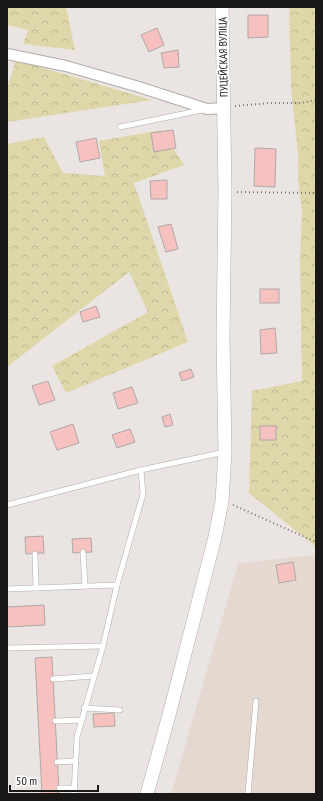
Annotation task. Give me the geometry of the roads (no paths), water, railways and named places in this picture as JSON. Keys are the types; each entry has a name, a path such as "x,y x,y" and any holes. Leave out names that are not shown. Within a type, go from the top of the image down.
{"street":[{"name":"ПУЦЕЙСКАЯ ВУЛІЦА","path":"147,794 170,715 215,537 222,501 225,452 223,337 225,192 222,7"},
{"path":"7,54 66,66 207,108 224,108"}],"lane":[{"path":"120,127 207,108"},
{"path":"7,505 141,470 225,452"},
{"path":"74,794 77,737 84,708 103,646 117,585 143,494 141,470"},
{"path":"83,552 85,586"},
{"path":"35,554 36,588"},
{"path":"7,589 117,585"},
{"path":"7,648 103,646"},
{"path":"53,678 94,676"},
{"path":"248,794 256,701"},
{"path":"84,708 120,710"},
{"path":"55,721 81,720"},
{"path":"58,762 76,761"},
{"path":"59,788 75,788"}]}
